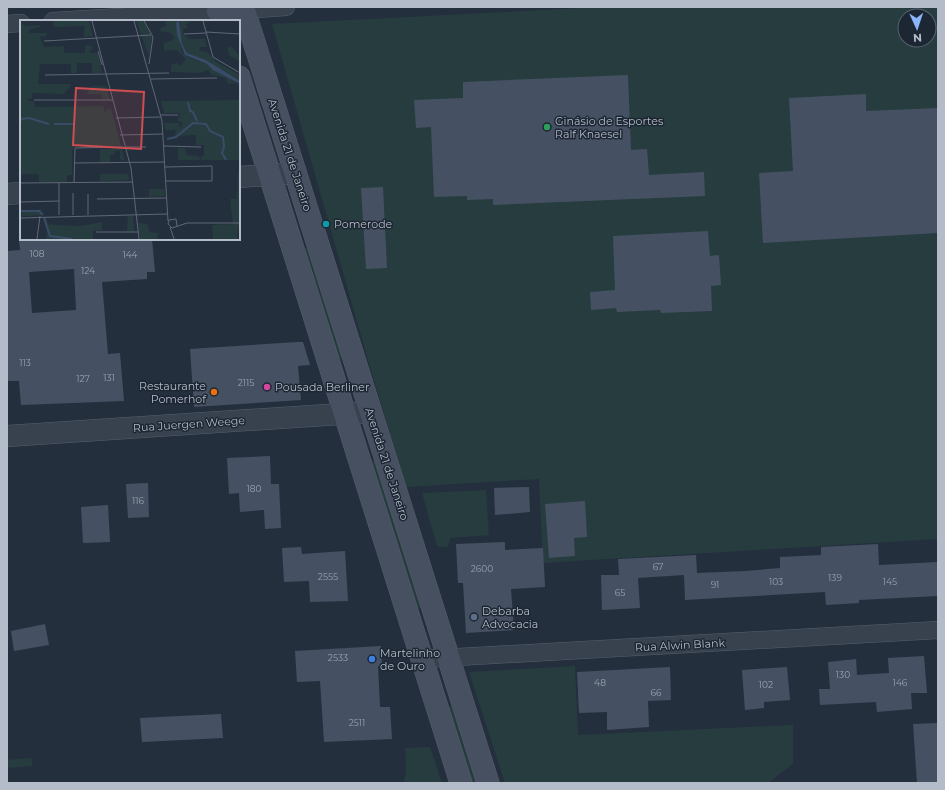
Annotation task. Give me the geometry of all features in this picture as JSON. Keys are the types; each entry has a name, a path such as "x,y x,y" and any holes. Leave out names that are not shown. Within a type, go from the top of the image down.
{"main road":[{"path":"219,13 244,8"},
{"name":"Avenida 21 de Janeiro","path":"244,8 488,783"},
{"path":"240,80 462,783"}],"street":[{"path":"244,8 286,7"},
{"path":"74,20 219,13"},
{"path":"7,24 20,23"},
{"path":"240,177 296,173"},
{"path":"7,194 20,193"},
{"name":"Rua Juergen Weege","path":"7,436 371,412"},
{"name":"Rua Alwin Blank","path":"422,660 938,630"}],"green space":[{"path":"602,7 938,7 938,539 543,563 539,479 406,487 272,24"},
{"path":"309,247 344,357 337,360 301,249"},
{"path":"375,460 423,607 416,610 368,462"},
{"path":"486,490 489,535 450,538 448,547 437,546 422,493"},
{"path":"575,666 578,735 793,725 793,764 768,783 505,783 469,672"},
{"path":"452,706 477,783 471,783 447,707"},
{"path":"430,747 442,783 404,783 406,770 405,748"},
{"path":"32,758 32,766 7,768 7,760"}],"building":[{"name":"Ginásio de Esportes Ralf Knaesel","path":"628,75 631,150 647,149 649,175 704,172 705,196 493,205 493,199 467,200 467,196 434,197 431,127 416,128 414,100 463,98 463,82"},
{"path":"866,94 866,111 938,108 938,233 763,243 759,173 793,171 789,98"},
{"path":"383,187 387,268 366,269 361,188"},
{"path":"708,231 710,256 719,255 721,285 711,286 712,311 661,313 660,310 617,312 616,308 591,310 590,292 615,290 613,236"},
{"path":"19,239 152,240 155,272 147,272 147,279 102,282 108,354 120,353 124,401 21,405 19,381 7,381 7,251 20,250","holes":["74,269 76,310 32,313 29,272"]},
{"path":"303,342 310,365 298,366 301,400 194,407 190,349"},
{"path":"270,456 271,484 279,484 281,528 265,529 264,510 240,512 239,493 229,494 227,458"},
{"path":"148,483 149,517 128,518 126,484"},
{"path":"529,487 530,512 495,515 494,488"},
{"path":"585,501 587,537 574,538 575,556 549,558 545,504"},
{"path":"108,505 110,542 83,543 81,507"},
{"path":"505,542 505,550 543,548 545,587 511,589 514,630 466,633 463,583 458,583 456,544"},
{"path":"878,544 879,565 938,562 938,596 859,600 859,603 826,605 825,592 685,600 684,575 638,578 640,608 602,610 601,575 619,575 618,559 696,555 697,573 746,571 780,568 780,557 821,555 821,547"},
{"path":"301,547 302,554 345,551 348,601 310,602 309,581 284,582 282,548"},
{"path":"45,624 49,645 14,651 11,631"},
{"path":"381,646 382,666 378,666 380,707 390,707 392,739 324,742 320,681 297,682 295,651"},
{"path":"924,656 927,693 911,693 912,709 877,712 876,702 820,705 819,689 830,689 828,662 856,659 857,675 889,673 888,658"},
{"path":"670,667 671,700 648,701 649,727 607,730 607,712 579,713 577,672"},
{"path":"787,667 790,700 764,702 764,708 745,710 742,670"},
{"path":"221,714 223,738 142,742 140,718"},
{"path":"938,723 938,783 917,783 913,724"}],"place":[{"name":"Ginásio de Esportes Ralf Knaesel","path":"547,127"},
{"name":"Pomerode","path":"326,224"},
{"name":"Pousada Berliner","path":"267,387"},
{"name":"Restaurante Pomerhof","path":"214,392"},
{"name":"Debarba Advocacia","path":"474,617"},
{"name":"Martelinho de Ouro","path":"372,659"}]}
